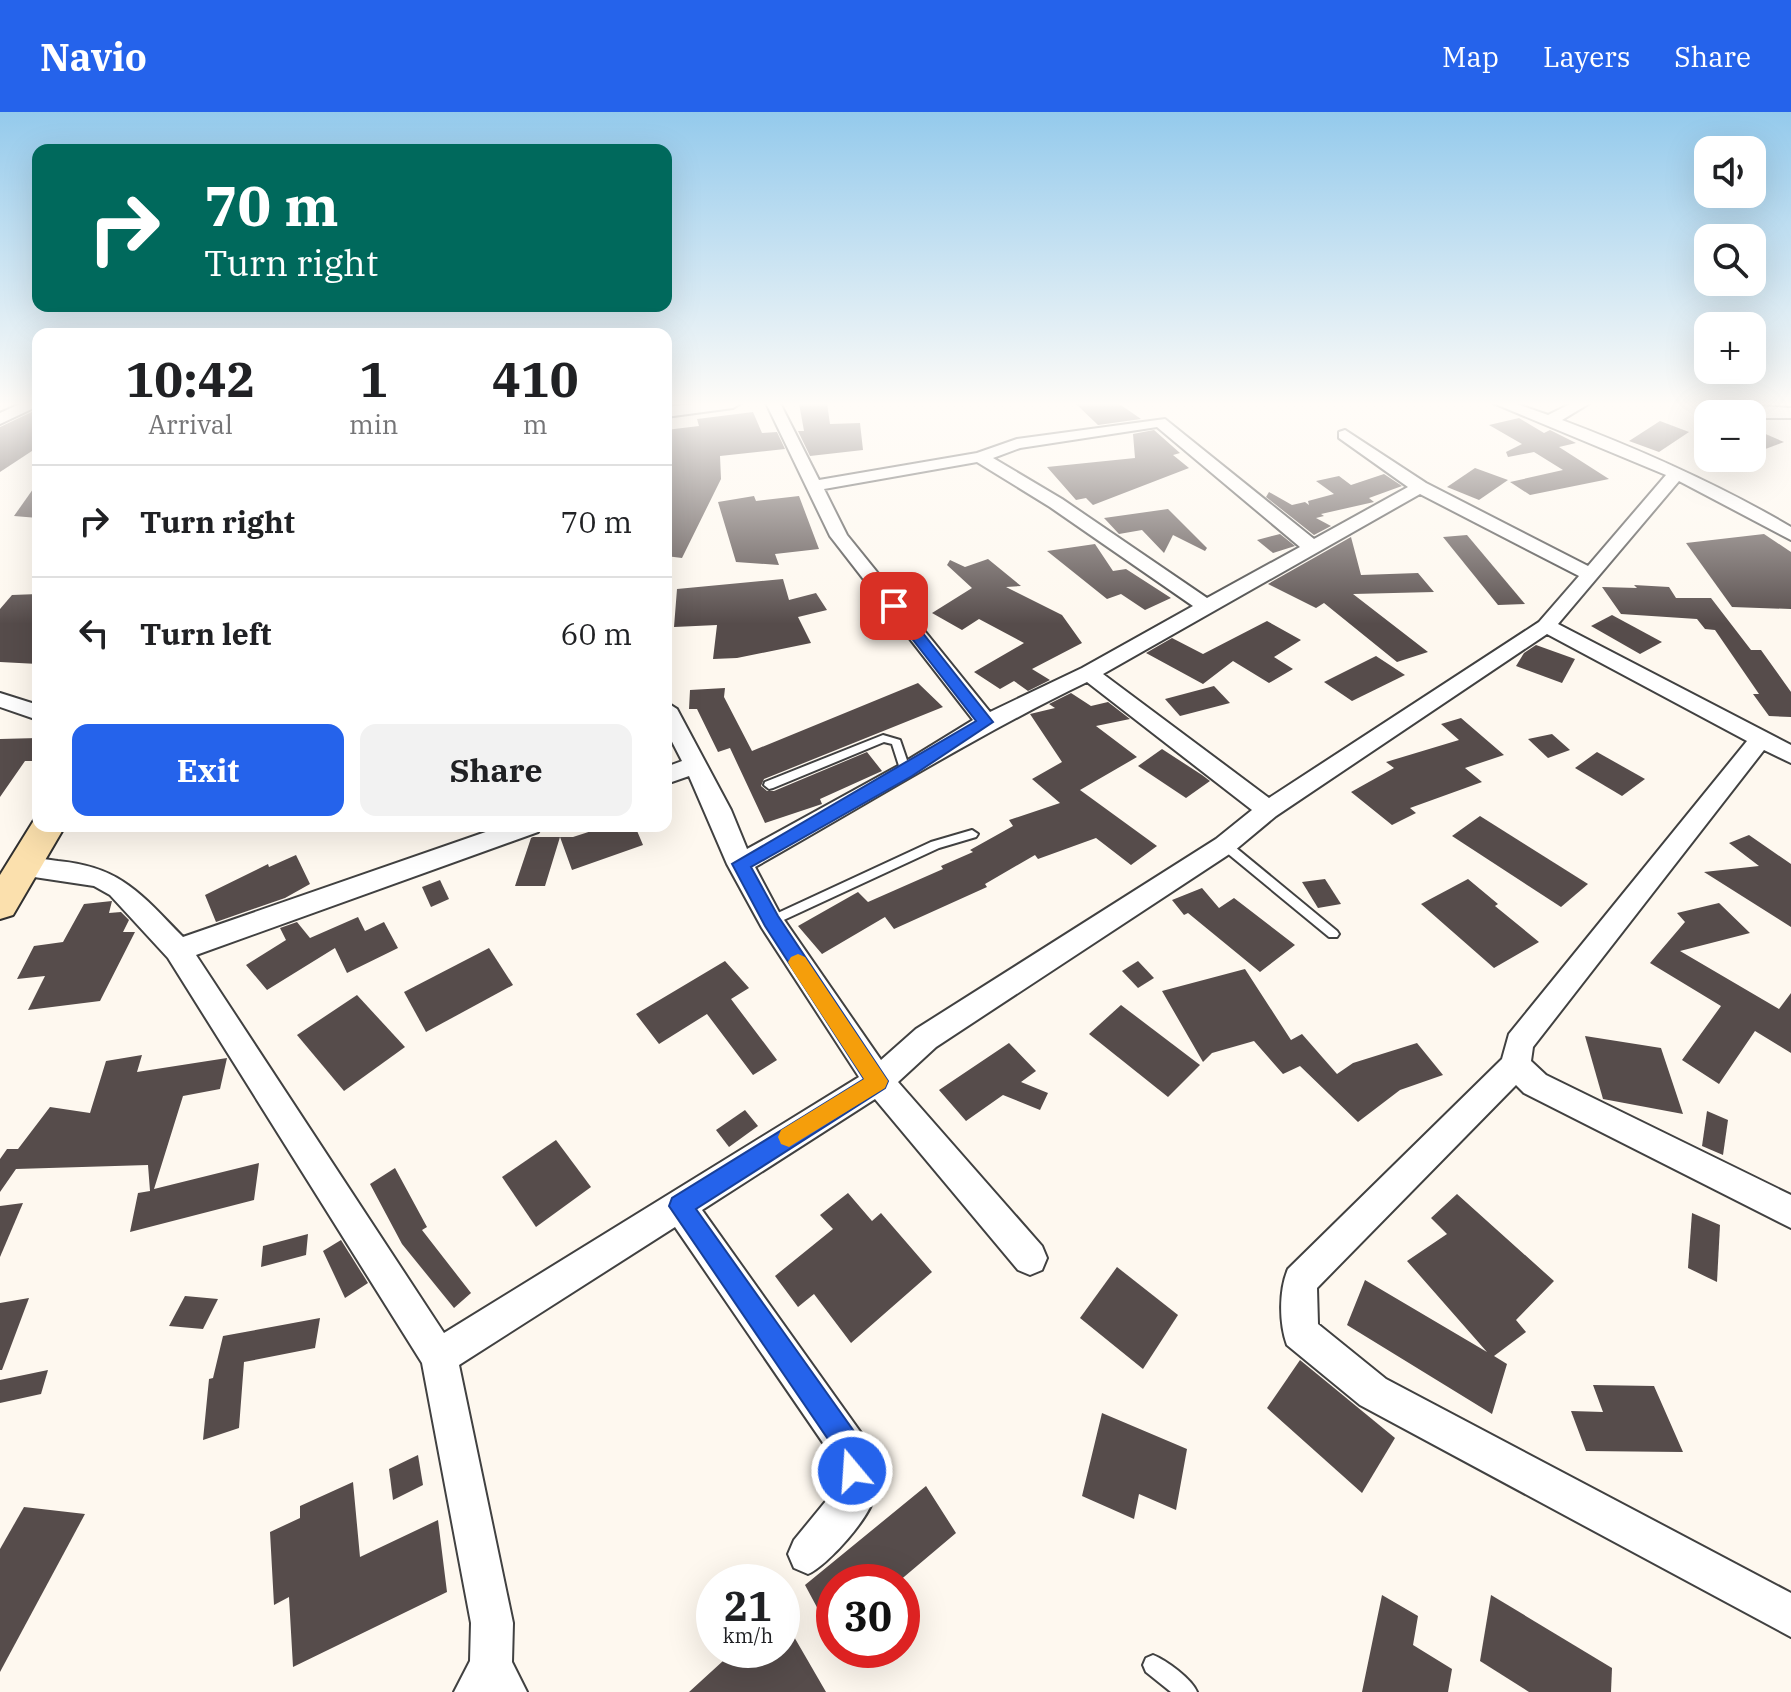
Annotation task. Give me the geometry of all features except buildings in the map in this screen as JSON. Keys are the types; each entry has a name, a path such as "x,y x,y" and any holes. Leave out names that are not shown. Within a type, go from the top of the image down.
{"main road":[{"path":"0,905 44,832"}],"street":[{"path":"808,477 839,536 986,722"},
{"path":"812,486 866,477"},
{"path":"1013,477 1207,607"},
{"path":"1227,477 1312,547"},
{"path":"1405,477 1588,573"},
{"path":"439,1357 878,1081 926,1038 1225,845 1268,810 1546,626 1588,573 1674,477"},
{"path":"1681,477 1791,535"},
{"path":"740,864 906,772 986,722 1089,673 1420,487"},
{"path":"1765,519 1791,512"},
{"path":"1546,626 1791,755"},
{"path":"1089,673 1268,810"},
{"path":"0,700 32,710"},
{"path":"672,722 719,810 740,864 771,921 878,1081 1030,1258"},
{"path":"1761,739 1519,1043 1516,1065 1300,1281 1300,1332 1373,1392 1791,1616"},
{"path":"672,774 693,766"},
{"path":"178,950 512,832"},
{"path":"23,867 77,872 101,878 119,888 178,950 439,1357 492,1623 491,1683"},
{"path":"1516,1065 1535,1084 1791,1212"},
{"path":"680,1206 848,1446 855,1496 808,1554"}],"lane":[{"path":"769,785 883,738 896,742 906,772"},
{"path":"771,921 935,845 972,834"},
{"path":"1225,845 1333,934"},
{"path":"1153,1665 1187,1692"}],"slow traffic":[{"path":"789,1137 878,1081 798,962"}],"route":[{"path":"852,1471 848,1446 776,1338 680,1206 878,1081 771,921 740,864 906,772 986,722 894,606"}]}
